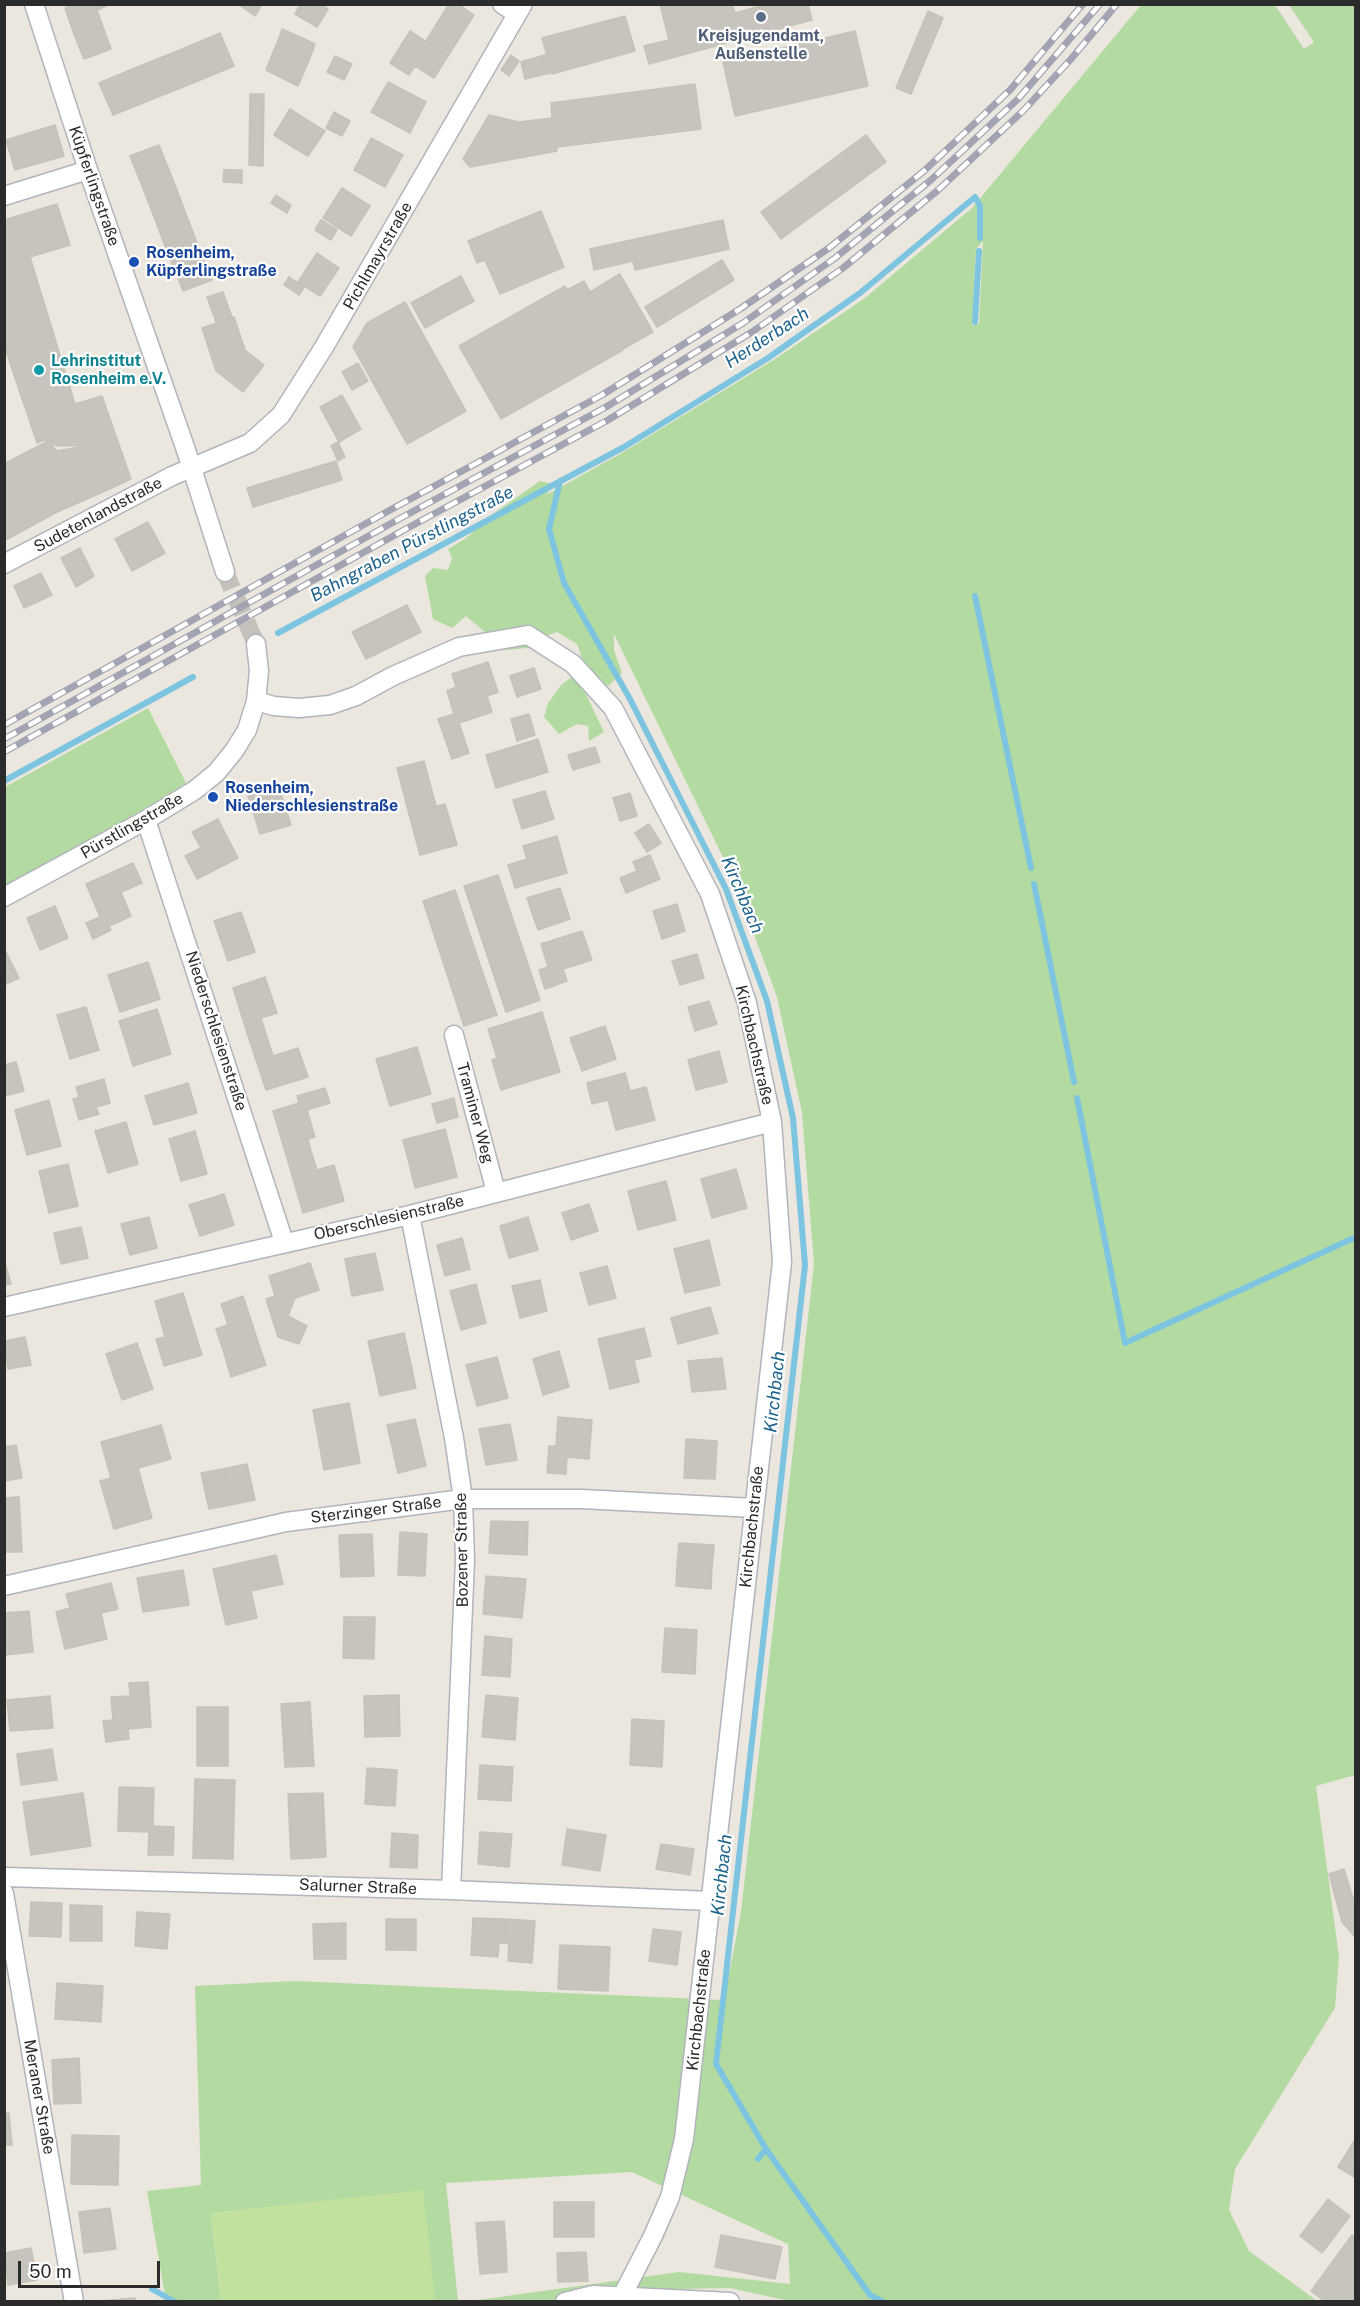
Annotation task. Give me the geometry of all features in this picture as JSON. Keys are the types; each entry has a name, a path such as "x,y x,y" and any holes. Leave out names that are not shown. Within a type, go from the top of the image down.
{"street":[{"name":"Küpferlingstraße","path":"34,4 88,170 192,467 225,572"},
{"name":"Pichlmayrstraße","path":"192,467 250,443 281,415 330,338 514,8"},
{"path":"4,196 88,170"},
{"name":"Sudetenlandstraße","path":"4,564 192,467"},
{"name":"Kirchbachstraße","path":"256,701 274,706 299,708 330,705 356,696 393,676 459,647 528,635 573,664 613,708 710,894 747,1003 772,1122 782,1262 684,2139 669,2197 654,2236 621,2299"},
{"path":"256,644 259,671 256,701"},
{"name":"Pürstlingstraße","path":"4,897 146,820 216,773 234,752 243,737 256,701"},
{"name":"Niederschlesienstraße","path":"146,820 284,1242"},
{"name":"Traminer Weg","path":"454,1035 496,1192"},
{"name":"Oberschlesienstraße","path":"4,1307 410,1215 772,1122"},
{"name":"Bozener Straße","path":"410,1215 454,1438 463,1499 465,1560 451,1890"},
{"name":"Sterzinger Straße","path":"4,1586 286,1522 463,1499 582,1498 754,1508"},
{"name":"Salurner Straße","path":"4,1877 711,1900"},
{"name":"Meraner Straße","path":"4,1893 74,2301"},
{"path":"566,2301 593,2295 621,2299 730,2301"}],"green space":[{"path":"1141,5 1275,5 1304,49 1314,42 1289,5 1355,5 1355,1775 1316,1786 1339,1957 1335,2008 1235,2169 1229,2210 1249,2251 1317,2301 794,2302 730,2288 676,2289 659,2301 471,2301 679,2272 790,2284 788,2244 632,2172 446,2183 458,2301 420,2301 435,2299 211,2213 221,2301 166,2301 147,2191 201,2185 195,1986 295,1981 724,2000 741,1912 814,1264 802,1113 777,997 735,882 614,634 614,650 622,673 608,686 595,684 582,686 604,732 589,741 588,726 577,724 559,734 544,717 548,703 562,684 585,668 577,644 557,632 543,637 528,648 506,650 466,616 452,628 433,619 425,576 433,568 448,570 452,558 448,549 465,539 497,511 540,481 549,483 548,494 620,454 775,359 865,298 972,208","holes":["983,241 979,324 972,325 976,249"]},
{"path":"148,708 186,783 143,812 5,887 5,787"},
{"path":"423,2190 435,2300 221,2301 211,2213"}],"building":[{"path":"74,4 111,4 97,10 103,27 75,37 65,8"},
{"path":"238,4 262,4 255,16"},
{"path":"300,4 320,4 328,9 317,27 295,14"},
{"path":"449,4 458,4 474,15 448,56 426,41"},
{"path":"660,4 732,4 735,13 767,4 808,4 812,20 649,64 644,46 669,40"},
{"path":"928,11 943,18 911,94 896,88"},
{"path":"625,16 635,51 552,74 542,38"},
{"path":"103,27 111,49 84,59 75,37"},
{"path":"282,29 315,44 310,58 277,43"},
{"path":"410,31 448,56 434,78 415,66 409,75 390,63"},
{"path":"855,31 868,86 735,116 723,62"},
{"path":"220,33 234,66 193,83 180,50"},
{"path":"277,43 310,58 304,72 271,57"},
{"path":"180,50 193,83 153,99 140,66"},
{"path":"511,55 519,61 509,76 501,70"},
{"path":"545,55 550,73 525,79 521,62"},
{"path":"335,56 352,64 344,80 327,72"},
{"path":"271,57 304,72 298,86 266,70"},
{"path":"140,66 153,99 113,115 99,83"},
{"path":"388,82 426,102 410,133 371,112"},
{"path":"695,84 701,129 557,147 557,151 470,167 463,159 489,115 519,122 552,118 551,103"},
{"path":"250,94 264,94 263,166 249,165"},
{"path":"290,109 307,120 291,146 274,135"},
{"path":"334,112 350,121 342,136 326,128"},
{"path":"307,120 325,131 308,156 291,146"},
{"path":"55,125 64,156 15,170 6,140"},
{"path":"866,135 886,162 781,239 761,212"},
{"path":"371,138 403,155 385,187 354,170"},
{"path":"159,145 177,190 148,201 130,156"},
{"path":"224,170 242,170 242,183 223,182"},
{"path":"342,188 370,206 351,236 323,218"},
{"path":"177,190 194,235 165,246 148,201"},
{"path":"276,195 291,205 287,213 271,203"},
{"name":"Lehrinstitut Rosenheim e.V.","path":"57,204 70,245 30,257 75,404 102,396 131,479 105,491 89,445 58,446 44,440 37,443 4,345 4,220"},
{"path":"541,211 564,267 500,294 485,260 477,263 468,241"},
{"path":"321,220 337,230 331,240 315,230"},
{"path":"723,220 729,249 635,270 633,261 594,270 590,249"},
{"path":"194,235 212,280 183,291 165,246"},
{"path":"317,253 339,268 320,296 298,282"},
{"path":"722,260 734,280 657,327 645,307"},
{"path":"620,274 653,332 623,349 590,292"},
{"path":"461,276 474,301 448,315 435,290"},
{"path":"289,277 304,287 299,295 284,285"},
{"path":"584,281 623,350 501,419 459,346 565,286 567,290"},
{"path":"435,290 448,315 425,328 411,303"},
{"path":"223,292 232,317 216,322 207,297"},
{"path":"405,302 466,411 407,444 353,347 367,323"},
{"path":"234,317 245,350 264,365 243,392 216,371 202,328"},
{"path":"358,363 368,381 352,390 342,372"},
{"path":"342,395 361,429 339,442 320,407"},
{"path":"48,441 57,451 89,445 105,491 55,513 4,541 4,464"},
{"path":"338,442 345,457 338,461 331,446"},
{"path":"336,461 342,480 253,507 247,488"},
{"path":"148,522 165,553 132,571 115,539"},
{"path":"80,548 94,576 76,587 61,558"},
{"path":"41,573 52,595 24,608 14,586"},
{"path":"407,605 421,632 366,659 352,632"},
{"path":"488,662 498,692 487,696 492,712 459,723 469,753 452,759 438,719 454,714 447,691 456,687 452,674"},
{"path":"534,668 541,689 517,697 510,676"},
{"path":"529,714 535,735 517,741 511,719"},
{"path":"538,739 548,772 496,788 486,755"},
{"path":"595,747 600,762 573,770 568,755"},
{"path":"424,761 436,806 409,814 397,768"},
{"path":"279,787 291,825 260,834 248,796"},
{"path":"545,791 554,819 522,829 513,800"},
{"path":"630,793 637,816 620,821 613,798"},
{"path":"445,804 457,845 420,855 409,814"},
{"path":"218,819 238,858 197,879 185,856 201,848 192,832"},
{"path":"649,824 661,843 647,852 635,833"},
{"path":"557,836 567,873 515,888 508,865 527,859 523,846"},
{"path":"650,855 660,879 626,893 620,878 637,871 633,862"},
{"path":"133,863 142,883 121,892 131,916 109,926 111,930 93,939 86,923 100,917 86,884"},
{"path":"498,875 540,1000 506,1012 464,886"},
{"path":"560,888 570,919 538,930 527,898"},
{"path":"455,890 497,1015 464,1026 423,901"},
{"path":"677,904 685,931 662,939 653,911"},
{"path":"55,906 68,938 40,950 27,918"},
{"path":"241,912 255,952 228,961 214,921"},
{"path":"582,931 592,960 563,969 567,981 545,989 539,970 548,967 541,944"},
{"path":"4,948 19,978 4,985"},
{"path":"697,954 704,978 680,985 672,961"},
{"path":"148,962 160,999 120,1012 108,975"},
{"path":"265,977 277,1013 261,1018 266,1034 249,1039 233,988"},
{"path":"709,1001 717,1024 695,1031 688,1007"},
{"path":"86,1007 99,1050 70,1059 57,1015"},
{"path":"157,1009 164,1031 126,1043 119,1021"},
{"path":"542,1012 560,1072 501,1090 492,1060 497,1058 488,1029"},
{"path":"605,1026 616,1059 582,1071 570,1038"},
{"path":"164,1031 171,1054 133,1066 126,1043"},
{"path":"266,1034 273,1056 298,1048 308,1077 266,1090 249,1039"},
{"path":"417,1047 424,1071 383,1083 376,1059"},
{"path":"719,1051 727,1082 696,1090 688,1060"},
{"path":"16,1062 24,1091 4,1096 4,1065"},
{"path":"424,1071 431,1094 390,1106 383,1083"},
{"path":"625,1073 630,1091 646,1087 655,1120 616,1130 608,1100 592,1104 587,1083"},
{"path":"104,1079 110,1103 96,1107 99,1114 79,1120 73,1099 79,1097 76,1087"},
{"path":"188,1083 197,1113 154,1125 145,1096"},
{"path":"325,1088 330,1103 307,1110 315,1137 308,1139 311,1151 287,1158 273,1111 299,1103 297,1096"},
{"path":"454,1098 458,1117 437,1123 432,1104"},
{"path":"49,1100 55,1124 21,1133 15,1110"},
{"path":"126,1122 138,1164 108,1173 95,1131"},
{"path":"55,1124 61,1146 27,1155 21,1133"},
{"path":"445,1129 451,1152 409,1163 403,1140"},
{"path":"195,1131 207,1174 181,1181 169,1139"},
{"path":"311,1151 317,1170 334,1165 344,1201 303,1213 287,1158"},
{"path":"451,1152 457,1177 415,1188 409,1163"},
{"path":"68,1164 73,1185 44,1192 39,1171"},
{"path":"736,1169 747,1208 712,1218 701,1179"},
{"path":"666,1181 676,1220 638,1230 628,1191"},
{"path":"73,1185 78,1206 49,1213 44,1192"},
{"path":"224,1194 234,1225 200,1236 189,1205"},
{"path":"589,1204 598,1231 571,1240 562,1213"},
{"path":"149,1217 157,1248 130,1255 121,1224"},
{"path":"528,1217 538,1250 509,1258 500,1226"},
{"path":"81,1227 88,1258 61,1264 54,1233"},
{"path":"462,1238 470,1269 445,1276 437,1245"},
{"path":"709,1240 720,1285 685,1293 674,1249"},
{"path":"375,1253 383,1290 352,1296 345,1259"},
{"path":"4,1259 11,1284 4,1285"},
{"path":"310,1263 319,1290 295,1298 288,1316 307,1326 299,1344 278,1337 266,1299 275,1296 269,1276"},
{"path":"607,1266 616,1298 589,1305 580,1273"},
{"path":"540,1280 547,1311 520,1318 512,1286"},
{"path":"476,1284 486,1323 461,1330 450,1291"},
{"path":"183,1293 202,1355 164,1366 156,1339 165,1337 155,1301"},
{"path":"243,1296 250,1317 228,1325 221,1304"},
{"path":"710,1307 718,1333 678,1344 671,1318"},
{"path":"250,1317 258,1342 224,1353 216,1329"},
{"path":"644,1328 651,1356 634,1360 639,1382 610,1389 598,1339"},
{"path":"404,1333 408,1351 372,1359 368,1341"},
{"path":"25,1337 31,1365 8,1369 4,1341"},
{"path":"258,1342 266,1365 231,1377 224,1353"},
{"path":"137,1343 153,1389 122,1400 106,1354"},
{"path":"408,1351 412,1369 376,1377 372,1359"},
{"path":"559,1351 569,1387 543,1395 533,1359"},
{"path":"497,1357 508,1398 477,1406 466,1365"},
{"path":"722,1358 726,1389 692,1392 688,1361"},
{"path":"412,1369 416,1388 380,1396 376,1377"},
{"path":"349,1403 360,1463 324,1470 313,1410"},
{"path":"558,1417 592,1420 589,1459 567,1457 566,1474 547,1473 549,1446 556,1446"},
{"path":"415,1419 426,1466 398,1473 387,1425"},
{"path":"510,1424 517,1460 486,1465 479,1429"},
{"path":"161,1425 171,1459 138,1468 152,1518 114,1529 100,1481 111,1478 101,1442"},
{"path":"686,1439 717,1441 715,1479 684,1478"},
{"path":"16,1445 22,1478 4,1481 4,1447"},
{"path":"247,1464 255,1500 230,1505 223,1469"},
{"path":"223,1469 230,1505 209,1509 201,1473"},
{"path":"19,1497 22,1552 4,1552 4,1498"},
{"path":"491,1521 528,1522 527,1555 489,1553"},
{"path":"400,1532 427,1534 425,1576 398,1575"},
{"path":"372,1534 374,1576 341,1577 339,1535"},
{"path":"679,1543 714,1545 712,1567 677,1565"},
{"path":"276,1555 283,1584 251,1591 257,1618 226,1625 213,1569"},
{"path":"677,1565 712,1567 711,1589 676,1586"},
{"path":"183,1570 189,1605 143,1612 137,1578"},
{"path":"486,1576 526,1579 522,1618 483,1614"},
{"path":"111,1583 118,1609 101,1613 107,1639 65,1649 56,1612 70,1608 66,1594"},
{"path":"29,1611 33,1652 4,1655 4,1613"},
{"path":"344,1617 375,1617 374,1659 343,1658"},
{"path":"665,1628 697,1630 695,1674 662,1672"},
{"path":"485,1636 512,1639 510,1677 482,1675"},
{"path":"148,1682 151,1727 128,1729 129,1739 106,1742 103,1721 113,1720 111,1697 130,1696 129,1683"},
{"path":"399,1695 400,1736 365,1737 364,1696"},
{"path":"486,1695 518,1698 515,1740 482,1737"},
{"path":"50,1696 53,1728 10,1731 7,1700"},
{"path":"310,1702 314,1766 285,1767 281,1704"},
{"path":"197,1707 228,1707 228,1766 197,1766"},
{"path":"632,1719 664,1721 662,1767 630,1765"},
{"path":"52,1749 57,1780 21,1785 17,1754"},
{"path":"480,1765 513,1767 511,1801 478,1799"},
{"path":"367,1768 397,1770 395,1806 365,1804"},
{"path":"195,1779 235,1780 233,1859 193,1858"},
{"path":"119,1787 154,1788 153,1826 174,1827 173,1855 148,1855 149,1832 118,1831"},
{"path":"83,1793 87,1820 27,1829 23,1802"},
{"path":"323,1793 326,1857 291,1859 288,1794"},
{"path":"87,1820 91,1846 31,1855 27,1829"},
{"path":"567,1829 606,1835 600,1871 562,1865"},
{"path":"480,1832 512,1834 509,1867 478,1864"},
{"path":"392,1833 418,1835 417,1868 390,1867"},
{"path":"661,1844 694,1849 690,1875 656,1869"},
{"path":"1344,1869 1356,1908 1356,1938 1342,1922 1329,1874"},
{"path":"31,1902 62,1903 61,1937 29,1936"},
{"path":"70,1905 102,1906 102,1941 70,1941"},
{"path":"137,1912 170,1914 167,1949 135,1946"},
{"path":"473,1918 505,1919 504,1943 499,1943 498,1957 471,1955"},
{"path":"386,1919 416,1919 416,1950 386,1950"},
{"path":"505,1919 535,1921 532,1963 508,1961 509,1944 504,1943"},
{"path":"346,1923 346,1959 314,1959 313,1924"},
{"path":"653,1929 681,1932 677,1965 649,1961"},
{"path":"560,1945 610,1947 608,1991 558,1989"},
{"path":"57,1983 103,1986 101,2022 55,2019"},
{"path":"79,2058 81,2103 54,2104 52,2060"},
{"path":"9,2113 12,2145 4,2145 4,2114"},
{"path":"72,2135 119,2136 118,2185 71,2184"},
{"path":"1356,2138 1356,2178 1338,2167"},
{"path":"1328,2199 1350,2216 1322,2253 1300,2236"},
{"path":"554,2202 594,2202 594,2237 554,2237"},
{"path":"110,2208 116,2249 84,2253 79,2212"},
{"path":"504,2221 506,2247 478,2249 476,2223"},
{"path":"721,2235 782,2247 775,2279 715,2267"},
{"path":"1352,2235 1356,2238 1356,2302 1325,2302 1311,2291"},
{"path":"506,2247 507,2272 480,2274 478,2249"},
{"path":"31,2248 37,2280 8,2285 4,2253"},
{"path":"586,2252 588,2281 558,2282 557,2253"},
{"path":"135,2298 135,2302 100,2301"}],"waterway":[{"name":"Herderbach","path":"278,633 624,447 768,358 860,293 975,197 980,206 980,238"},
{"path":"975,322 979,251"},
{"name":"Kirchbach","path":"560,481 549,529 564,583 630,699 726,889 767,1001 793,1118 805,1265 716,2064 766,2149 870,2295 883,2302"},
{"path":"975,596 1031,868"},
{"name":"Bahngraben Pürstlingstraße","path":"4,781 193,677"},
{"path":"1034,884 1074,1082"},
{"path":"1077,1098 1125,1343 1356,1237"},
{"path":"758,2159 766,2149"},
{"path":"152,2289 175,2302"}],"tunnel":[{"path":"225,572 256,644"}],"railway":[{"path":"4,725 602,395 740,309 829,248 924,171 1010,90 1083,4"},
{"path":"4,739 399,519 606,407 743,323 835,258 931,180 1018,99 1100,4"},
{"path":"4,752 404,530 608,420 752,332 843,268 937,191 1024,110 1117,4"}],"place":[{"name":"Kreisjugendamt, Außenstelle","path":"761,17"},
{"name":"Rosenheim, Küpferlingstraße","path":"134,262"},
{"name":"Lehrinstitut Rosenheim e.V.","path":"39,370"},
{"name":"Rosenheim, Niederschlesienstraße","path":"213,797"}]}
